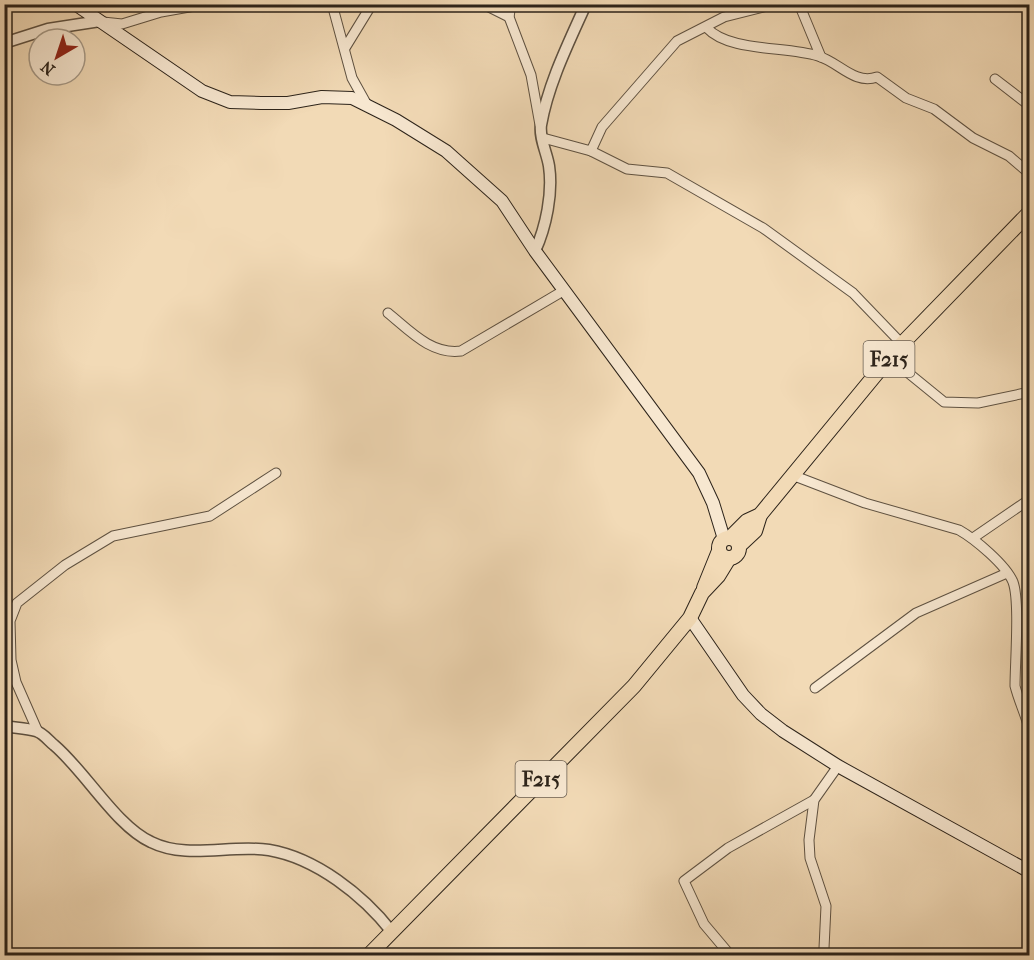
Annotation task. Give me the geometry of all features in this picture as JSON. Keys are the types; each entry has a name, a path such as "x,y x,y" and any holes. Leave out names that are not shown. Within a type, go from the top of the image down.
{"main road":[{"path":"75,4 202,91 230,102 288,103 322,97 352,99 367,105 446,151 479,178 502,201 563,291 699,473 713,503 728,547"},
{"name":"F215","path":"369,956 634,686 690,618 702,594 718,576 728,547 755,531 760,515 902,344 1029,212"},
{"path":"690,618 743,695 761,714 838,766 1029,872"}],"street":[{"path":"4,43 48,29 100,21 122,24 161,12 206,4"},
{"path":"332,4 352,78 367,105"},
{"path":"345,48 372,4"},
{"path":"483,4 509,17"},
{"path":"511,4 509,17 531,75 549,167 545,225 535,251"},
{"path":"542,133 548,97 586,4"},
{"path":"591,151 602,127 657,62 684,36 707,28 724,17 775,4"},
{"path":"799,4 821,57"},
{"path":"707,28 723,40 821,57 863,80 878,77 906,98 934,110 973,138 1009,156 1029,174"},
{"path":"995,79 1029,106"},
{"path":"542,133 591,151 627,169 667,173 763,228 853,292 902,344"},
{"path":"388,313 429,345 445,352 454,352 466,348 563,291"},
{"path":"890,358 944,402 978,403 1029,392"},
{"path":"276,473 210,516 113,536 65,565 17,603 10,621 11,660 16,682 38,732 64,754 134,831 148,842 162,847 194,850 268,850 308,863 363,899 392,932"},
{"path":"792,476 865,502 950,527 973,538 1007,573 1016,592 1015,686 1017,700 1026,713 1029,732"},
{"path":"973,538 1029,499"},
{"path":"814,688 916,613 1007,573"},
{"path":"4,726 38,732"},
{"path":"731,956 704,924 684,881 728,848 814,800 838,766"},
{"path":"814,800 810,858 826,906 824,948 826,956"}]}
